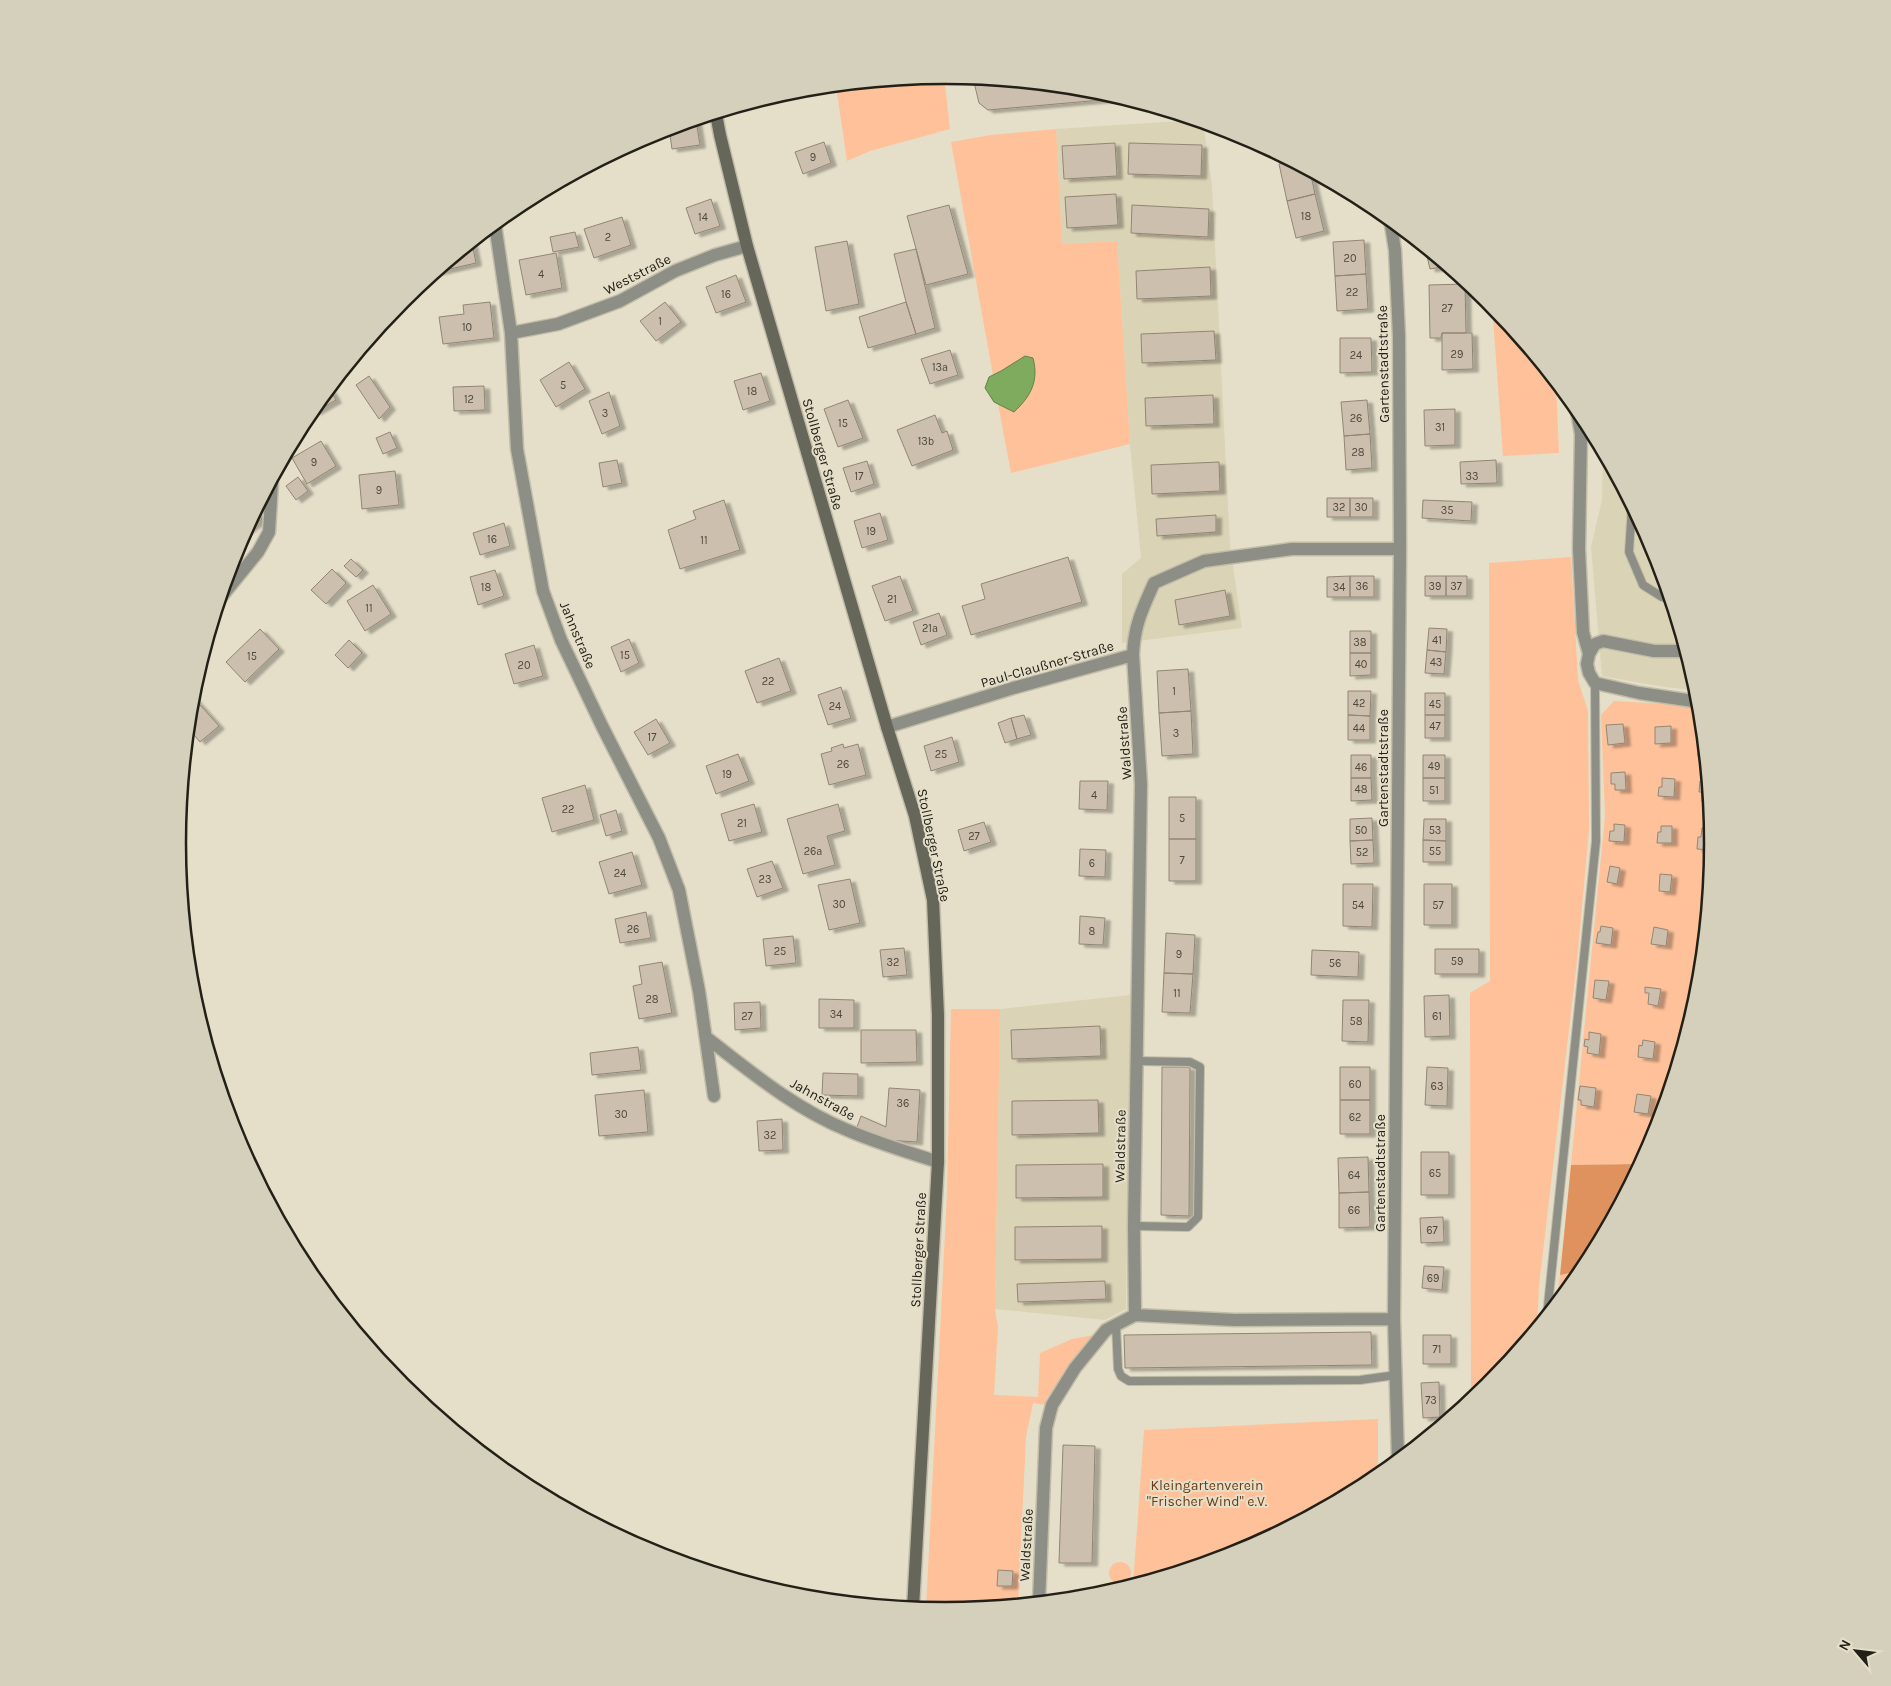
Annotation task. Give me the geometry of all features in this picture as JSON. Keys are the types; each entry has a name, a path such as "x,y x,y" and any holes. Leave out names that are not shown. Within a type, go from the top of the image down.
{"main road":[{"name":"Stollberger Straße","path":"717,119 747,246 887,727 915,816 933,900 938,1015 938,1162 913,1601"}],"street":[{"name":"Gartenstadtstraße","path":"1391,229 1399,336 1400,549 1394,1319 1398,1452"},
{"name":"Jahnstraße","path":"497,231 511,333 517,448 543,591 561,640 659,838 679,890 707,1038 714,1096"},
{"name":"Weststraße","path":"511,333 558,324 620,301 675,271 715,255 747,246"},
{"path":"1579,425 1581,434 1578,549 1583,632 1589,654"},
{"path":"233,583 258,552 269,532 271,495"},
{"name":"Paul-Claußner-Straße","path":"887,727 1010,689 1133,655 1134,634 1140,613 1154,583 1204,561 1292,549 1400,549"},
{"path":"1680,651 1654,651 1603,641 1595,644 1589,654 1587,664 1595,683 1639,693 1691,701"},
{"name":"Waldstraße","path":"1039,1597 1046,1428 1052,1405 1075,1368 1106,1330 1135,1315 1134,1226 1142,784 1133,655"},
{"name":"Jahnstraße","path":"707,1038 780,1093 808,1111 846,1130 938,1162"},
{"path":"1135,1315 1234,1320 1394,1319"}],"lane":[{"path":"1631,519 1630,552 1643,586 1663,597"},
{"path":"1548,1305 1596,841 1595,683"},
{"path":"1134,1226 1188,1227 1198,1217 1200,1067 1190,1062 1137,1061"},
{"path":"1116,1325 1118,1369 1121,1376 1129,1381 1360,1380 1396,1375"}],"shaded area":[{"path":"1180,121 1204,129 1212,186 1230,546 1242,628 1122,643 1122,574 1141,558 1130,444 1117,241 1062,244 1056,129"},
{"path":"1025,356 1033,358 1035,366 1034,381 1029,394 1014,412 994,402 985,388 989,377"},
{"path":"1603,463 1647,552 1679,646 1689,690 1602,676 1591,547 1602,500"},
{"path":"1130,995 1126,1309 1105,1320 995,1309 1000,1009"},
{"path":"1633,1164 1603,1223 1577,1265 1571,1273 1560,1275 1571,1165"}],"green space":[{"path":"945,84 950,129 870,151 847,161 837,92 896,85"},
{"path":"1056,129 1062,244 1117,241 1130,444 1011,473 998,404 1015,412 1001,371 993,375 951,142 991,135"},
{"path":"1493,318 1516,342 1556,393 1559,453 1503,456"},
{"path":"1571,557 1578,680 1588,711 1589,830 1577,961 1539,1286 1537,1318 1516,1344 1471,1390 1470,993 1490,981 1489,563"},
{"path":"1614,701 1692,706 1703,793 1705,843 1703,893 1690,991 1679,1040 1647,1134 1633,1164 1571,1165 1605,816 1601,715"},
{"path":"951,1009 1000,1009 995,1309 998,1327 994,1395 1038,1397 1040,1353 1072,1339 1094,1335 1047,1398 1045,1405 1033,1403 1026,1437 1018,1599 995,1601 926,1602 947,1194"},
{"path":"1571,1273 1558,1292 1560,1275"},
{"name":"Kleingartenverein \"Frischer Wind\" e.V.","path":"1378,1419 1378,1466 1325,1501 1281,1524 1190,1562 1133,1578 1144,1430"},
{"path":"1120,1562 1128,1565 1130,1569 1129,1579 1115,1583 1112,1581 1109,1573 1112,1565"}],"building":[{"path":"975,85 1045,90 1102,100 988,110 979,103"},
{"path":"697,126 700,145 672,149 670,136"},
{"path":"824,142 831,163 803,174 795,152"},
{"path":"1115,143 1117,176 1064,179 1062,146"},
{"path":"1129,143 1202,145 1201,176 1128,174"},
{"path":"1283,163 1312,178 1315,194 1287,201 1279,164"},
{"path":"1116,194 1118,225 1067,228 1065,197"},
{"path":"1315,194 1324,231 1296,238 1287,201"},
{"path":"711,199 720,226 695,234 686,208"},
{"path":"949,205 968,274 926,285 907,216"},
{"path":"1132,205 1209,209 1208,237 1131,233"},
{"path":"622,217 631,245 594,258 584,229"},
{"path":"575,232 579,247 553,252 550,237"},
{"path":"1364,240 1366,274 1335,276 1333,242"},
{"path":"847,241 859,304 826,311 815,247"},
{"path":"473,249 476,263 448,269"},
{"path":"916,249 935,328 916,334 894,254"},
{"path":"556,253 562,288 526,295 519,260"},
{"path":"1427,257 1440,267 1430,269"},
{"path":"1210,267 1211,296 1137,299 1136,271"},
{"path":"1366,274 1368,309 1337,311 1335,276"},
{"path":"736,275 746,302 716,313 706,287"},
{"path":"1459,284 1465,290 1466,333 1442,333 1441,338 1430,338 1429,285"},
{"path":"490,302 494,338 443,344 439,317 464,314 463,305"},
{"path":"665,302 681,322 656,341 640,321"},
{"path":"906,302 916,334 868,348 859,317"},
{"path":"1214,331 1216,360 1142,363 1141,334"},
{"path":"1442,333 1472,333 1473,369 1442,370"},
{"path":"1340,338 1371,338 1372,372 1340,373"},
{"path":"950,350 958,375 930,384 921,359"},
{"path":"569,362 585,389 556,407 540,380"},
{"path":"761,373 770,401 743,410 734,381"},
{"path":"369,376 390,407 379,419 356,385"},
{"path":"484,386 485,410 454,411 453,387"},
{"path":"609,392 620,426 602,434 589,401"},
{"path":"333,395 336,400 324,407"},
{"path":"1213,395 1214,424 1146,426 1145,398"},
{"path":"848,400 863,438 838,447 824,409"},
{"path":"1367,400 1370,434 1344,436 1341,402"},
{"path":"1455,409 1455,445 1425,446 1424,410"},
{"path":"935,415 942,433 947,431 953,450 912,466 897,430"},
{"path":"390,432 397,448 383,454 376,438"},
{"path":"1370,434 1372,468 1346,470 1344,436"},
{"path":"321,441 336,466 307,484 292,458"},
{"path":"617,460 622,483 603,487 599,463"},
{"path":"1496,460 1497,483 1461,484 1460,462"},
{"path":"867,461 874,484 851,492 843,468"},
{"path":"1219,462 1220,491 1152,494 1151,465"},
{"path":"395,471 399,505 362,509 359,475"},
{"path":"298,477 308,491 296,500 286,486"},
{"path":"1327,498 1350,498 1350,517 1327,517"},
{"path":"1350,498 1373,498 1373,517 1350,517"},
{"path":"724,500 740,550 680,569 668,530 696,519 693,511"},
{"path":"1423,500 1472,502 1471,521 1422,518"},
{"path":"880,513 888,540 862,548 854,521"},
{"path":"1216,515 1216,532 1157,536 1156,519"},
{"path":"504,523 510,546 480,555 473,533"},
{"path":"1068,557 1082,602 971,635 962,606 985,599 981,584"},
{"path":"351,559 363,570 356,577 344,566"},
{"path":"332,569 346,583 326,604 311,590"},
{"path":"495,570 504,596 478,605 470,577"},
{"path":"900,576 913,611 885,621 872,586"},
{"path":"1350,576 1374,576 1374,597 1350,597"},
{"path":"1350,576 1350,597 1327,597 1327,577"},
{"path":"1425,576 1446,576 1446,596 1425,596"},
{"path":"1446,576 1467,576 1467,596 1446,596"},
{"path":"373,585 391,614 365,631 347,601"},
{"path":"1225,590 1230,616 1179,625 1175,600"},
{"path":"939,613 947,635 921,645 913,622"},
{"path":"1429,628 1447,629 1446,652 1427,650"},
{"path":"260,629 279,649 245,682 226,662"},
{"path":"1350,631 1371,631 1371,653 1350,653"},
{"path":"629,639 639,663 621,672 611,647"},
{"path":"349,640 362,653 348,668 335,655"},
{"path":"534,645 543,676 514,684 505,654"},
{"path":"1427,650 1446,652 1444,674 1425,673"},
{"path":"1350,653 1371,653 1371,675 1350,676"},
{"path":"779,658 791,691 757,703 745,671"},
{"path":"1188,669 1191,711 1159,713 1157,671"},
{"path":"841,687 851,718 828,725 818,695"},
{"path":"1348,691 1371,691 1370,716 1348,715"},
{"path":"1425,693 1445,693 1445,715 1425,715"},
{"path":"199,704 219,726 200,742 194,735"},
{"path":"1191,711 1193,754 1162,756 1159,713"},
{"path":"1024,715 1031,735 1017,739 1011,718"},
{"path":"1348,715 1370,716 1370,740 1348,740"},
{"path":"1425,715 1445,715 1445,738 1425,738"},
{"path":"1011,718 1017,739 1005,743 998,723"},
{"path":"656,719 670,743 648,755 634,732"},
{"path":"1623,724 1625,743 1608,745 1606,725"},
{"path":"1671,726 1671,743 1655,744 1655,727"},
{"path":"952,737 959,762 931,771 924,746"},
{"path":"843,744 844,748 858,744 866,775 829,785 821,754 832,751 831,748"},
{"path":"738,754 749,781 716,794 706,766"},
{"path":"1351,755 1371,755 1371,778 1351,778"},
{"path":"1423,755 1445,755 1445,778 1423,778"},
{"path":"1625,772 1626,790 1615,790 1615,784 1611,784 1611,773"},
{"path":"1351,778 1371,778 1372,800 1351,801"},
{"path":"1423,778 1445,778 1445,801 1423,801"},
{"path":"1662,778 1675,779 1674,797 1658,796 1659,787 1662,787"},
{"path":"1080,781 1108,781 1107,810 1079,809"},
{"path":"1700,781 1702,781 1703,802 1702,792 1699,792"},
{"path":"585,785 594,820 552,832 542,798"},
{"path":"1169,797 1196,797 1196,839 1169,839"},
{"path":"754,804 762,832 729,841 721,814"},
{"path":"838,804 845,831 827,836 835,865 803,874 787,819"},
{"path":"616,810 622,831 606,836 600,815"},
{"path":"1372,818 1373,840 1350,841 1350,819"},
{"path":"1424,819 1446,819 1446,841 1423,840"},
{"path":"984,822 991,842 964,851 958,830"},
{"path":"1614,824 1625,825 1624,842 1609,841 1610,831 1614,831"},
{"path":"1661,826 1672,826 1672,843 1657,843 1658,832 1661,832"},
{"path":"1702,828 1704,828 1705,849 1697,849 1698,837 1701,837"},
{"path":"1169,839 1196,839 1196,881 1169,881"},
{"path":"1373,840 1374,863 1351,864 1350,841"},
{"path":"1423,840 1446,841 1446,862 1423,862"},
{"path":"1080,849 1106,850 1105,877 1079,876"},
{"path":"632,852 642,885 609,894 599,862"},
{"path":"772,861 783,888 757,897 747,869"},
{"path":"1610,866 1620,868 1617,884 1607,882"},
{"path":"1660,874 1672,875 1670,892 1659,891"},
{"path":"850,879 860,923 829,930 818,885"},
{"path":"1343,884 1373,884 1372,927 1343,926"},
{"path":"1424,884 1452,884 1452,925 1424,925"},
{"path":"646,912 651,938 620,943 615,919"},
{"path":"1080,916 1105,918 1103,945 1079,944"},
{"path":"1601,926 1613,928 1611,945 1596,943"},
{"path":"1654,927 1668,930 1666,946 1651,944"},
{"path":"1166,933 1195,935 1193,974 1164,973"},
{"path":"793,936 796,963 766,966 763,939"},
{"path":"904,948 907,975 883,977 880,950"},
{"path":"1435,949 1479,949 1479,974 1435,974"},
{"path":"1312,950 1359,952 1358,977 1311,975"},
{"path":"662,962 672,1013 639,1019 633,986 642,984 639,966"},
{"path":"1164,973 1193,974 1190,1013 1162,1012"},
{"path":"1595,980 1609,981 1606,1000 1593,998"},
{"path":"1645,987 1661,989 1658,1006 1648,1004 1649,993 1645,993"},
{"path":"1449,995 1450,1036 1425,1037 1424,996"},
{"path":"819,999 854,1000 854,1028 819,1028"},
{"path":"1343,1000 1369,1000 1368,1042 1342,1041"},
{"path":"760,1002 761,1028 735,1030 734,1003"},
{"path":"1100,1026 1101,1056 1012,1059 1011,1030"},
{"path":"861,1030 916,1030 917,1062 861,1063"},
{"path":"1589,1032 1601,1034 1599,1055 1587,1053 1588,1047 1584,1046 1585,1039 1589,1040"},
{"path":"1643,1040 1655,1042 1653,1059 1638,1057 1639,1045 1642,1046"},
{"path":"638,1047 641,1070 592,1075 590,1053"},
{"path":"1162,1067 1190,1067 1189,1216 1161,1215"},
{"path":"1340,1067 1370,1067 1370,1100 1340,1100"},
{"path":"1427,1067 1448,1068 1447,1106 1425,1105"},
{"path":"823,1073 858,1074 858,1096 822,1095"},
{"path":"1580,1086 1596,1088 1594,1107 1581,1105 1581,1100 1578,1100"},
{"path":"889,1088 920,1090 917,1142 885,1140 857,1127 861,1116 886,1127"},
{"path":"644,1090 648,1132 599,1136 595,1095"},
{"path":"1637,1094 1651,1096 1648,1114 1634,1112"},
{"path":"1098,1100 1099,1133 1012,1135 1012,1101"},
{"path":"1340,1100 1370,1100 1370,1134 1340,1134"},
{"path":"782,1119 783,1150 759,1151 757,1121"},
{"path":"1421,1152 1449,1152 1449,1195 1421,1195"},
{"path":"1368,1157 1369,1192 1339,1193 1338,1158"},
{"path":"1103,1164 1103,1197 1016,1198 1016,1165"},
{"path":"1369,1192 1370,1227 1339,1228 1339,1193"},
{"path":"1443,1217 1444,1242 1421,1243 1420,1218"},
{"path":"1102,1226 1102,1259 1015,1260 1015,1227"},
{"path":"1424,1266 1444,1267 1442,1290 1422,1288"},
{"path":"1105,1281 1106,1299 1018,1302 1017,1284"},
{"path":"1371,1332 1372,1365 1125,1368 1124,1335"},
{"path":"1423,1335 1451,1335 1451,1364 1423,1364"},
{"path":"1439,1382 1440,1417 1423,1418 1421,1383"},
{"path":"1063,1445 1095,1446 1092,1563 1059,1563"},
{"path":"998,1570 1013,1571 1012,1586 997,1586"}]}
